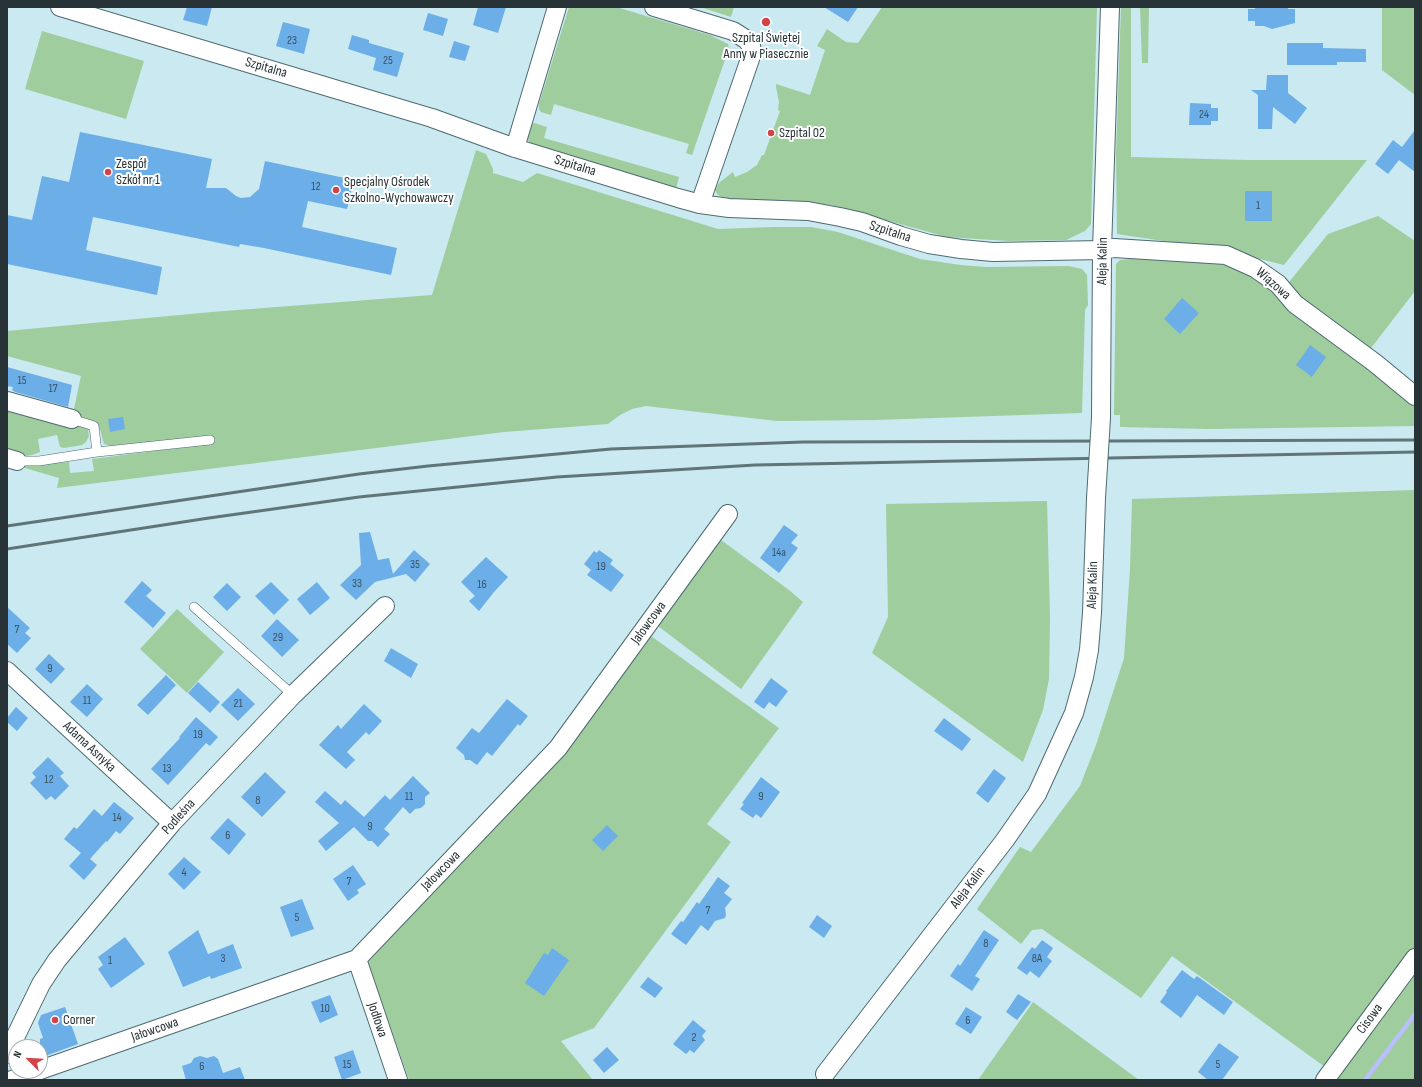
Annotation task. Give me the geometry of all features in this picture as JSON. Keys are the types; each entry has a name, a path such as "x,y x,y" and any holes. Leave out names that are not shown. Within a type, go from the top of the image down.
{"street":[{"name":"Szpitalna","path":"60,7 432,118 515,148 700,204 729,208 808,211 832,215 862,222 928,244 961,249 993,252 1102,250"},
{"path":"515,148 557,7"},
{"path":"654,7 732,31 747,40 751,46 750,58 700,204"},
{"name":"Aleja Kalin","path":"823,1078 1005,840 1037,794 1074,713 1084,677 1089,650 1092,613 1096,498 1101,418 1102,250 1110,7"},
{"name":"Wiązowa","path":"1102,250 1114,248 1226,254 1255,268 1278,284 1295,304 1375,362 1415,396"},
{"path":"7,402 72,419"},
{"name":"Jałowcowa","path":"48,1068 357,959 558,748 728,514"},
{"name":"Podleśna","path":"7,1054 41,984 57,960 172,823 292,695 385,606"},
{"name":"Adama Asnyka","path":"7,671 172,823"},
{"name":"Cisowa","path":"1325,1080 1415,958"},
{"name":"Jodłowa","path":"357,959 398,1080"}],"lane":[{"path":"72,419 94,426 97,452"},
{"path":"12,459 38,461 97,452 210,440"},
{"path":"194,607 292,695"}],"green space":[{"path":"569,7 616,7 710,35 728,44 729,48 692,155 686,153 689,144 554,104 551,115 541,112 539,109 539,104"},
{"path":"700,7 734,7 731,17"},
{"path":"882,7 1097,7 1091,224 1085,231 1066,240 1009,241 947,237 831,205 790,201 727,200 717,194 715,190 720,182 733,172 735,177 747,172 757,165 762,155 764,155 780,111 778,110 779,102 776,84 810,95 825,50 817,46 827,29 846,42 858,43"},
{"path":"1121,7 1131,7 1131,157 1247,160 1367,160 1284,265 1224,250 1117,234 1116,153"},
{"path":"1140,7 1149,7 1148,63 1142,63"},
{"path":"1382,7 1415,7 1415,95 1382,70"},
{"path":"42,31 144,61 126,119 25,89"},
{"path":"534,123 547,127 544,138 679,177 676,189 532,145 528,140 526,133 530,124"},
{"path":"476,150 486,154 493,169 493,173 523,182 537,173 718,229 811,227 838,232 920,259 960,265 987,267 1068,266 1082,269 1087,275 1088,305 1085,310 1082,413 875,420 777,421 646,406 632,409 620,415 608,424 504,432 57,488 59,478 18,466 18,464 69,462 70,473 94,471 92,459 177,448 111,446 104,444 100,429 88,430 89,436 86,442 82,445 64,448 60,447 57,435 38,439 40,452 32,455 19,457 7,453 7,411 70,428 81,376 7,356 7,331 212,312 432,295"},
{"path":"1378,216 1415,241 1415,291 1368,352 1296,296 1289,282 1328,234"},
{"path":"1130,254 1215,261 1238,266 1259,277 1415,405 1415,426 1208,429 1120,427 1120,415 1114,415 1116,264 1120,260 1130,259"},
{"path":"1415,490 1415,1080 1338,1080 1339,1079 1325,1067 1172,956 1141,998 1042,929 1032,930 1021,944 977,909 1020,847 1031,852 1080,786 1096,745 1124,658 1130,569 1132,499"},
{"path":"1047,501 1050,618 1049,679 1043,710 1023,762 872,653 888,617 886,504"},
{"path":"721,540 803,602 741,689 658,626"},
{"path":"177,609 224,652 187,693 140,649"},
{"path":"651,636 779,728 707,824 731,842 594,1028 561,1041 593,1080 409,1080 368,962 562,756"},
{"path":"1033,1002 1139,1080 978,1080"}],"building":[{"path":"187,7 212,7 207,26 183,20"},
{"path":"478,7 506,7 498,33 473,25"},
{"path":"824,7 858,7 848,22"},
{"path":"1255,7 1288,7 1288,9 1295,9 1295,23 1272,29 1264,26 1255,26 1255,21 1248,21 1248,9 1255,9"},
{"path":"428,13 448,19 443,36 423,30"},
{"path":"283,22 310,29 304,54 276,46"},
{"path":"352,35 369,40 369,43 404,53 397,77 373,70 376,58 348,49"},
{"path":"454,41 470,46 465,61 449,57"},
{"path":"1287,43 1323,43 1323,48 1366,49 1366,62 1337,62 1337,65 1287,65"},
{"path":"1267,75 1288,75 1288,93 1307,108 1295,124 1273,107 1272,129 1258,129 1258,95 1251,90 1266,90"},
{"path":"1190,103 1211,104 1211,108 1218,108 1218,121 1211,121 1211,125 1189,125"},
{"path":"1415,130 1415,172 1399,160 1388,174 1375,164 1393,140 1402,147"},
{"path":"80,132 212,159 206,188 226,188 241,198 250,197 259,189 265,161 354,180 347,209 308,201 302,227 397,248 391,275 264,248 240,244 239,247 93,217 86,250 162,267 157,295 7,264 7,215 32,220 42,176 69,182"},
{"path":"1245,191 1272,191 1272,221 1245,221"},
{"path":"1182,298 1199,313 1180,334 1164,319"},
{"path":"1310,345 1326,357 1312,377 1296,365"},
{"path":"7,367 72,385 68,407 15,392 12,390 13,387 7,386"},
{"path":"123,417 125,429 110,432 108,419"},
{"path":"784,525 798,535 791,543 798,548 779,573 760,558"},
{"path":"370,532 378,560 389,558 393,574 414,550 430,564 415,582 406,574 375,582 356,600 340,585 361,565 359,533"},
{"path":"599,550 613,560 610,564 624,575 611,592 587,575 591,570 584,564 594,551 597,553"},
{"path":"486,557 508,577 479,611 469,601 475,596 461,582"},
{"path":"142,581 152,590 146,596 166,613 153,628 124,602"},
{"path":"271,582 289,600 274,615 255,596"},
{"path":"317,582 330,598 310,615 297,599"},
{"path":"227,583 241,597 227,611 213,597"},
{"path":"7,607 30,628 25,633 31,638 17,653 7,644"},
{"path":"277,619 299,640 282,657 261,636"},
{"path":"391,648 418,664 411,678 384,661"},
{"path":"49,654 65,669 51,684 35,669"},
{"path":"166,675 176,685 148,715 137,705"},
{"path":"771,678 788,691 776,707 769,702 764,709 754,702"},
{"path":"198,682 220,702 210,713 188,693"},
{"path":"87,684 103,699 87,717 70,702"},
{"path":"238,688 255,704 238,721 221,705"},
{"path":"507,699 528,716 520,726 518,724 492,756 487,752 477,765 470,760 465,760 464,755 456,748 472,728 479,733"},
{"path":"364,704 382,721 369,735 366,732 347,752 355,760 346,769 319,745 338,725 341,729"},
{"path":"16,707 28,718 17,731 7,722 7,718"},
{"path":"196,717 218,737 210,746 206,743 168,785 151,769 180,738 179,737"},
{"path":"944,718 971,739 962,751 934,731"},
{"path":"48,757 64,773 60,776 69,786 55,800 51,796 46,800 30,783 36,777 32,773"},
{"path":"994,769 1006,778 988,803 976,793"},
{"path":"265,772 286,792 262,817 241,797"},
{"path":"413,776 430,793 425,797 425,804 421,808 415,809 410,814 403,807 384,829 390,834 378,847 372,841 368,841 354,827 326,851 318,841 339,823 315,802 325,791 341,805 345,800 364,817 385,795 390,800"},
{"path":"761,777 780,792 761,818 756,814 753,818 740,809 744,804 742,803"},
{"path":"114,802 134,818 120,834 116,831 90,859 97,865 84,880 69,866 81,853 64,839 74,827 77,829 94,809 102,816"},
{"path":"228,818 246,834 229,855 210,838"},
{"path":"607,825 618,836 603,851 592,840"},
{"path":"184,857 201,872 184,890 168,874"},
{"path":"353,865 366,884 357,890 359,893 348,901 333,879"},
{"path":"718,877 730,886 724,893 732,899 725,908 725,918 715,921 708,931 701,925 686,945 671,934 681,921 683,922 697,902 699,904"},
{"path":"302,899 314,929 291,937 280,907"},
{"path":"817,915 832,926 824,938 809,927"},
{"path":"198,930 208,954 233,944 242,968 211,979 210,976 183,987 168,952"},
{"path":"984,930 999,940 975,976 980,979 972,991 950,976 958,964 960,966"},
{"path":"125,937 145,964 111,988 98,969 103,965 98,957"},
{"path":"1042,940 1053,948 1047,957 1052,961 1039,978 1030,971 1027,975 1017,968 1032,947 1035,949"},
{"path":"552,948 569,960 544,996 525,983 544,953 548,955"},
{"path":"1182,970 1194,979 1197,976 1233,1002 1224,1015 1197,995 1181,1018 1160,1002 1167,992 1166,991"},
{"path":"648,977 663,988 655,998 640,987"},
{"path":"1018,994 1031,1002 1017,1020 1006,1012"},
{"path":"330,995 338,1015 320,1023 311,1002"},
{"path":"65,1007 78,1044 48,1055 48,1039 40,1039 43,1038 38,1023 41,1015"},
{"path":"966,1007 982,1017 971,1034 955,1024"},
{"path":"693,1020 706,1031 702,1036 705,1040 694,1053 690,1050 686,1054 673,1044"},
{"path":"1219,1043 1239,1057 1222,1080 1208,1080 1198,1072"},
{"path":"607,1047 619,1060 604,1073 593,1060"},
{"path":"353,1050 361,1073 342,1080 334,1057"},
{"path":"200,1056 207,1058 214,1056 218,1059 223,1073 240,1067 245,1080 186,1080 182,1066 191,1063 194,1058"}],"waterway":[{"path":"1365,1080 1415,1014"}],"railway":[{"path":"7,526 359,474 611,449 803,442 1415,440"},
{"path":"7,549 359,497 557,477 755,465 1415,452"}],"place":[{"name":"Szpital Świętej Anny w Piasecznie","path":"766,22"},
{"name":"Szpital 02","path":"771,133"},
{"name":"Zespół Szkół nr 1","path":"108,172"},
{"name":"Specjalny Ośrodek Szkolno-Wychowawczy","path":"336,190"},
{"name":"Corner","path":"55,1020"}]}
